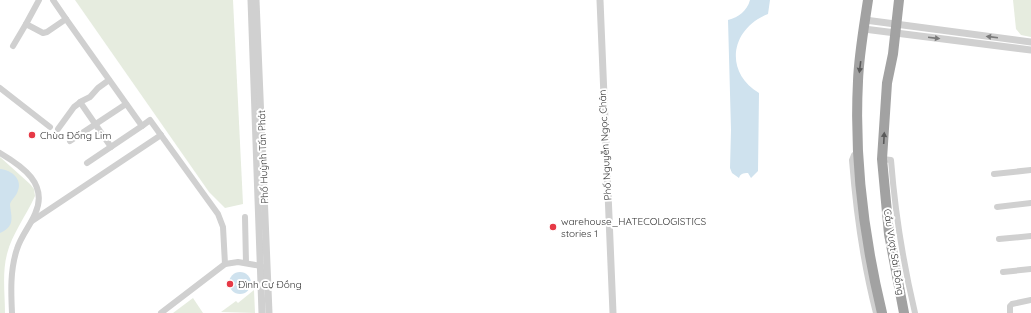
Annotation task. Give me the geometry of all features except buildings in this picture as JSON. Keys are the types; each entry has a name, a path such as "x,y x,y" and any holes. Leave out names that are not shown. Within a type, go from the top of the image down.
{"highway":[{"path":"868,0 858,81 858,153 866,237 882,313"},
{"name":"Cầu Vượt Sài Đồng","path":"899,0 886,89 882,159 889,234 904,313"}],"street":[{"path":"13,46 39,0"},
{"path":"53,0 142,126"},
{"name":"Phố Huỳnh Tấn Phát","path":"251,0 257,71"},
{"name":"Phố Huỳnh Tấn Phát","path":"256,0 262,313"},
{"name":"Phố Nguyễn Ngọc Chân","path":"600,0 613,313"},
{"path":"26,24 43,33 47,32 66,19"},
{"path":"865,24 896,28 958,32 1031,42"},
{"path":"896,28 957,41 1031,50"},
{"path":"957,41 958,32"},
{"path":"58,128 71,110 80,102 90,97 98,88 109,80"},
{"path":"0,88 50,127"},
{"path":"80,102 111,147"},
{"path":"70,141 126,104"},
{"path":"87,163 150,120 218,214 223,227 225,264"},
{"path":"30,223 161,134"},
{"path":"0,153 26,172 39,190 39,202 36,213 17,248 13,264 12,313"},
{"path":"858,153 854,155 852,160 856,201 863,252 876,313"},
{"path":"882,159 891,160 897,223 902,255 915,313"},
{"path":"994,174 1031,170"},
{"name":"Phố Huỳnh Tấn Phát","path":"260,171 269,313"},
{"path":"997,207 1031,203"},
{"path":"245,217 246,263"},
{"path":"999,239 1031,236"},
{"path":"161,313 225,264 238,262 261,266"},
{"path":"1003,272 1031,269"},
{"path":"1010,313 1010,306 1012,304 1031,300"}],"shaded area":[{"path":"75,0 233,0 243,204 225,208 209,192"},
{"path":"1013,0 1031,0 1031,37 1021,35 1016,29"},
{"path":"0,157 30,184 34,189 35,196 9,247 5,261 5,313 0,313"},
{"path":"254,290 255,313 221,312 236,301 238,303"},
{"path":"193,298 203,313 173,313"}],"water":[{"path":"750,0 770,0 768,14 755,21 746,30 739,40 736,51 736,63 740,74 748,84 759,93 758,171 751,178 748,173 745,173 739,178 732,173 730,168 731,130 728,20 742,13"},
{"path":"0,169 9,171 16,176 19,188 10,204 10,224 0,233"},
{"path":"240,272 248,275 251,283 248,291 240,294 232,291 229,283 232,275"}],"place":[{"name":"Chùa Đống Lim","path":"32,135"},
{"name":"warehouse_HATECOLOGISTICS stories 1","path":"553,227"},
{"name":"Đình Cự Đồng","path":"230,284"}]}
